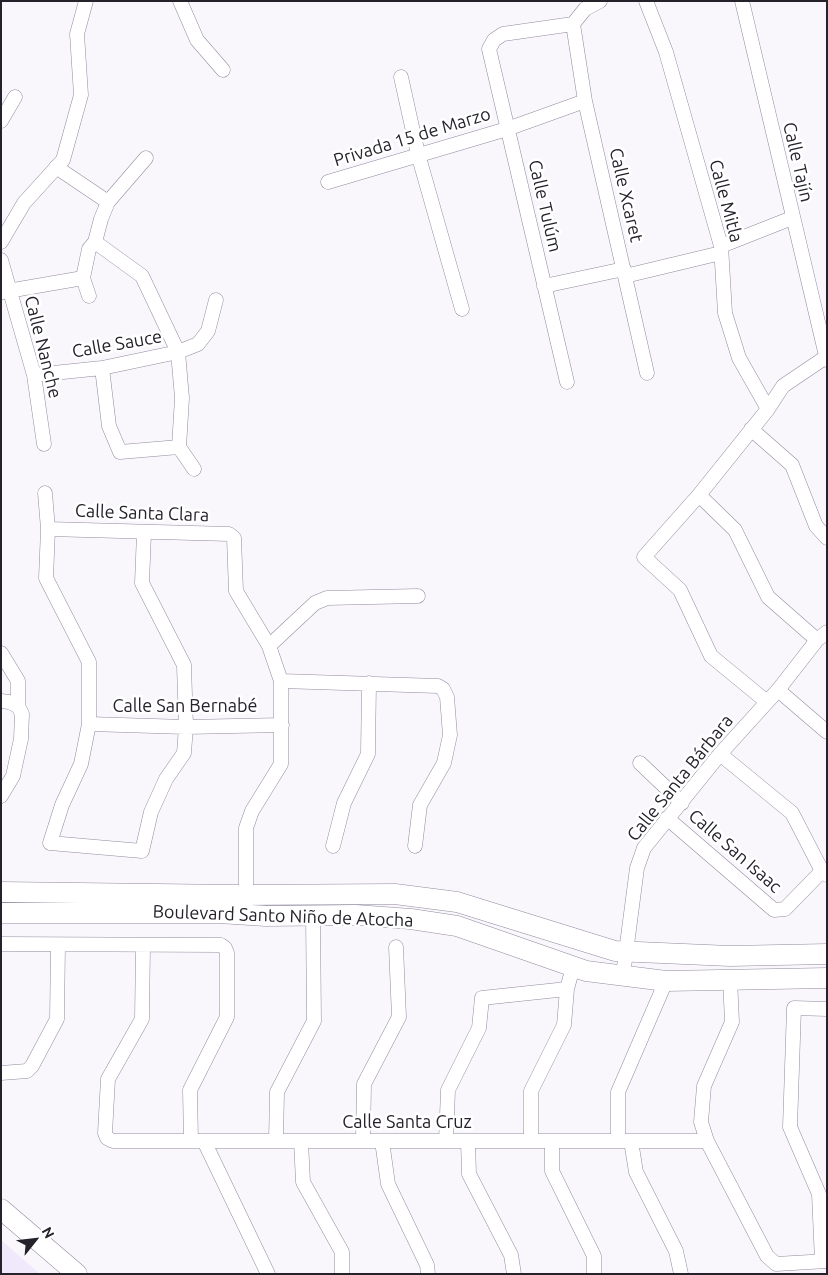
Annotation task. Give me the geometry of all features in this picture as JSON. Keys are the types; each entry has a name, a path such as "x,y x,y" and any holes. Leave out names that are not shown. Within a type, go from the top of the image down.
{"street":[{"path":"1,242 24,203 63,160 81,95 77,34 86,1"},
{"path":"180,1 197,40 222,70"},
{"path":"574,24 586,9 600,1"},
{"name":"Calle Mitla","path":"646,1 666,52 721,250 725,313 739,358 768,409"},
{"name":"Calle Tajín","path":"742,1 826,358"},
{"name":"Calle Tulúm","path":"567,382 489,49 494,40 503,34 574,24"},
{"name":"Calle Xcaret","path":"574,24 585,101 647,373"},
{"path":"402,77 418,154 462,308"},
{"path":"1,121 15,97"},
{"name":"Privada 15 de Marzo","path":"328,182 507,129 585,101"},
{"path":"89,296 83,278 89,249 95,242 108,202 146,158"},
{"path":"56,167 108,202"},
{"path":"544,286 624,272 721,250 792,218"},
{"path":"95,242 142,276 178,352 182,398 179,446 194,469"},
{"name":"Calle Nanche","path":"1,260 6,291 34,375 44,444"},
{"path":"6,291 83,278"},
{"name":"Calle Sauce","path":"34,375 102,368 178,352 198,344 208,331 216,300"},
{"path":"766,702 711,656 680,590 644,556 699,495 768,409 783,386 826,358"},
{"path":"102,368 109,426 120,452 179,446"},
{"path":"751,430 792,465 816,526 827,538"},
{"path":"45,493 48,529 46,578 89,662 88,724 81,764 62,805 50,843 142,851 151,812 166,779 184,753 186,727 184,665 142,583 144,533"},
{"path":"699,495 734,530 768,597 822,636"},
{"name":"Calle Santa Clara","path":"48,529 229,534 234,538 236,591 269,646"},
{"path":"245,915 246,828 252,810 281,764 281,681 269,646 315,603 327,598 418,596"},
{"name":"Calle Santa Bárbara","path":"623,975 637,868 644,848 720,754 778,690 822,636"},
{"path":"1,653 18,681 18,706 22,714 21,739 13,776 1,796"},
{"path":"281,681 438,686 443,690 447,697 450,735 444,763 420,804 415,846"},
{"path":"333,846 344,803 368,754 369,683"},
{"path":"778,690 827,732"},
{"path":"1,701 18,706"},
{"name":"Calle San Bernabé","path":"88,724 186,727 282,725"},
{"path":"720,754 792,813 824,873"},
{"name":"Calle San Isaac","path":"640,763 682,803"},
{"name":"Calle San Isaac","path":"668,818 774,910 785,909 824,873"},
{"name":"Boulevard Santo Niño de Atocha","path":"1,892 395,894 457,902 615,952 730,956 827,954"},
{"name":"Boulevard Santo Niño de Atocha","path":"1,913 142,912 411,919 457,926 573,967 623,975 666,981 730,978 827,978"},
{"path":"276,1141 277,1092 314,1022 313,915"},
{"path":"1,944 221,945 225,948 228,953 227,1017 190,1090 198,1141 268,1274"},
{"path":"1,1073 27,1071 32,1066 57,1019 58,945"},
{"name":"Calle Santa Cruz","path":"143,945 142,1018 108,1079 105,1133 107,1138 113,1140 198,1141 708,1141"},
{"path":"363,1141 364,1084 399,1017 396,948"},
{"path":"531,1141 531,1091 564,1025 567,989 573,967"},
{"path":"730,978 732,1022 704,1086 701,1122 708,1141 767,1256 776,1264 824,1261 819,1194 790,1127 794,1008 827,1009"},
{"path":"666,981 618,1092 624,1141 636,1172 676,1251 681,1274"},
{"path":"446,1141 448,1090 479,1028 484,997 567,989"},
{"path":"301,1141 303,1182 342,1252 342,1274"},
{"path":"382,1141 388,1184 427,1265 428,1274"},
{"path":"468,1141 469,1174 510,1255 514,1274"},
{"path":"552,1141 552,1171 594,1256 594,1274"},
{"path":"1,1208 77,1274"}],"shaded area":[{"path":"1,1240 40,1274 1,1274"}]}
